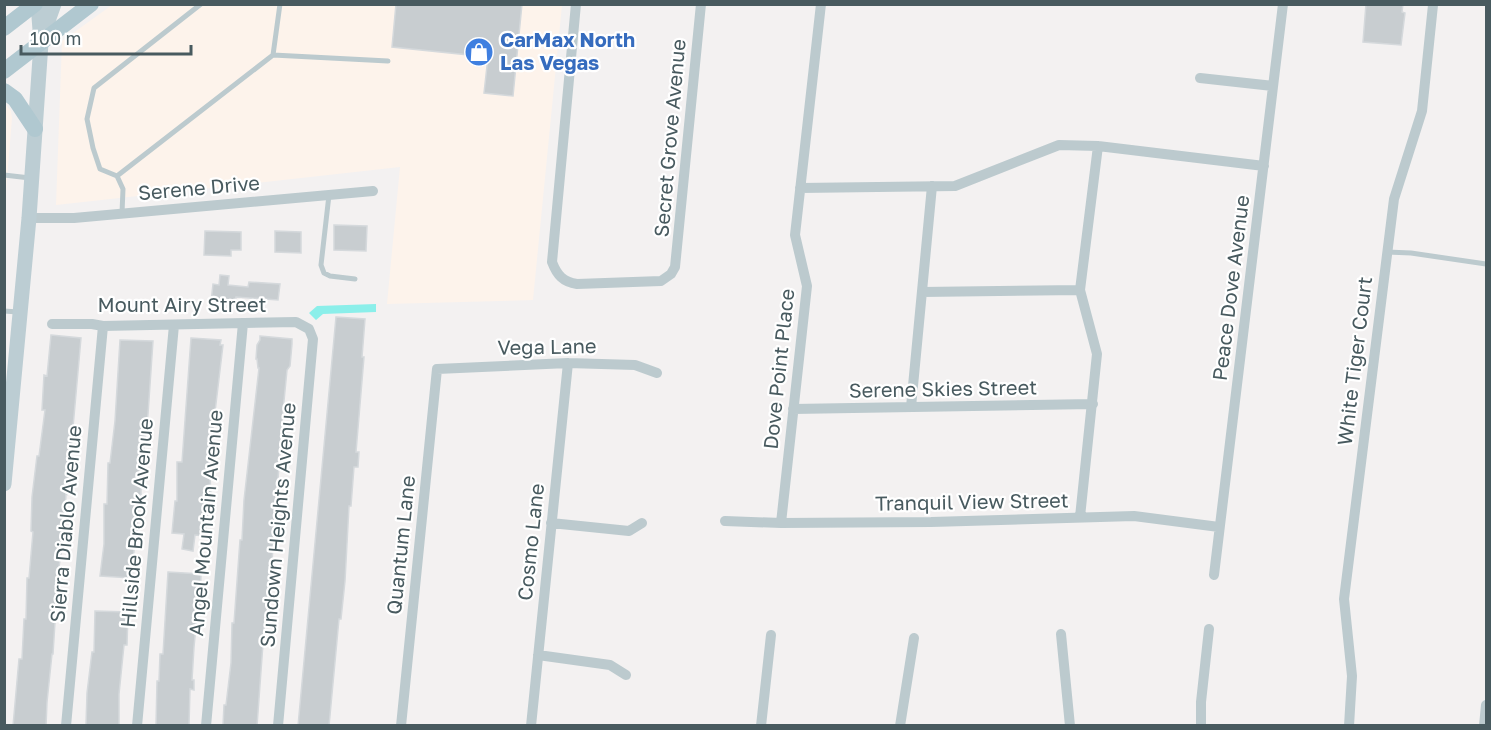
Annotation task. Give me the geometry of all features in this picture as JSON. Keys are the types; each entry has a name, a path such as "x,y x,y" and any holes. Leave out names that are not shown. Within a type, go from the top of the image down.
{"main road":[{"path":"4,28 36,4 41,43 29,218 12,312 4,484"},
{"path":"41,43 54,4"},
{"path":"4,71 91,4"},
{"path":"4,91 15,99 35,129"}],"street":[{"name":"Secret Grove Avenue","path":"576,4 552,262 558,276 577,284 653,282 661,281 671,274 677,259 701,4"},
{"name":"Dove Point Place","path":"781,523 807,286 795,235 821,4"},
{"name":"Peace Dove Avenue","path":"1214,575 1283,4"},
{"name":"White Tiger Court","path":"1349,726 1352,676 1344,599 1394,200 1422,111 1433,5"},
{"path":"1200,78 1273,86"},
{"path":"800,188 956,186 1059,145 1098,146 1264,166"},
{"path":"1080,518 1097,354 1080,290 1098,146"},
{"path":"911,407 932,186"},
{"name":"Serene Drive","path":"29,218 74,218 373,191"},
{"path":"922,292 1080,290"},
{"name":"Mount Airy Street","path":"52,324 103,326 296,322 309,329"},
{"name":"Angel Mountain Avenue","path":"206,726 243,323"},
{"name":"Hillside Brook Avenue","path":"137,726 174,325"},
{"name":"Sierra Diablo Avenue","path":"66,726 103,326"},
{"name":"Sundown Heights Avenue","path":"278,726 314,339 309,329"},
{"name":"Vega Lane","path":"437,369 568,363 635,365 657,373"},
{"name":"Cosmo Lane","path":"531,726 568,363"},
{"name":"Quantum Lane","path":"401,726 437,369"},
{"name":"Serene Skies Street","path":"793,409 1093,404"},
{"name":"Tranquil View Street","path":"725,521 931,522 1134,516 1219,527"},
{"path":"551,524 629,531 642,523"},
{"path":"1201,726 1201,702 1209,629"},
{"path":"1061,634 1070,726"},
{"path":"761,726 771,635"},
{"path":"900,726 914,638"},
{"path":"538,655 610,665 626,675"},
{"path":"1484,726 1486,705"}],"lane":[{"path":"122,213 123,189 117,176 100,169 93,148 87,119 94,88 201,4"},
{"path":"273,55 280,4"},
{"path":"117,176 273,55 388,61"},
{"path":"4,175 31,178"},
{"path":"329,195 321,265 324,273 330,276 355,279"},
{"path":"1387,252 1411,253 1486,264"}],"shaded area":[{"path":"112,5 562,5 533,300 387,304 400,167 56,205 62,41"},
{"path":"5,104 11,111 12,118 5,204"}],"water":[{"path":"376,304 376,312 323,314 316,320 309,313 317,306"}],"building":[{"name":"CarMax North Las Vegas","path":"396,4 522,4 513,96 484,93 488,57 392,47"},
{"path":"1366,4 1403,4 1402,12 1405,13 1401,45 1363,42"},
{"path":"334,225 367,226 366,251 334,250"},
{"path":"205,231 241,232 241,250 231,250 231,256 204,255"},
{"path":"275,231 301,232 301,253 275,252"},
{"path":"220,275 229,276 228,285 248,287 249,282 280,284 278,300 236,297 235,303 211,302 213,284 219,285"},
{"path":"336,317 365,319 356,452 359,452 358,467 354,467 351,506 349,506 345,581 329,726 298,726"},
{"path":"51,335 81,338 64,533 58,574 53,654 46,726 13,726 19,659 22,659 24,619 26,619 27,578 29,578 33,532 31,531 32,497 45,410 42,410 44,375 47,376"},
{"path":"260,336 292,339 283,411 268,616 265,616 257,726 223,726 259,368 256,359 257,345"},
{"path":"191,338 221,340 220,345 223,345 209,462 211,493 209,493 205,536 195,535 193,551 182,549 184,534 172,533 175,501 177,501 177,462 182,462"},
{"path":"120,340 153,341 148,414 143,456 141,456 141,495 138,495 137,537 135,537 132,578 100,576 104,544 104,504 107,504 108,463 110,463 115,421"},
{"path":"168,572 201,574 192,680 194,680 194,690 190,689 189,726 156,726 157,681 159,681 160,654 163,654"},
{"path":"95,611 128,612 127,645 124,645 119,694 119,726 86,725 87,693 92,652 94,652"}],"place":[{"name":"CarMax North Las Vegas","path":"479,52"}]}
